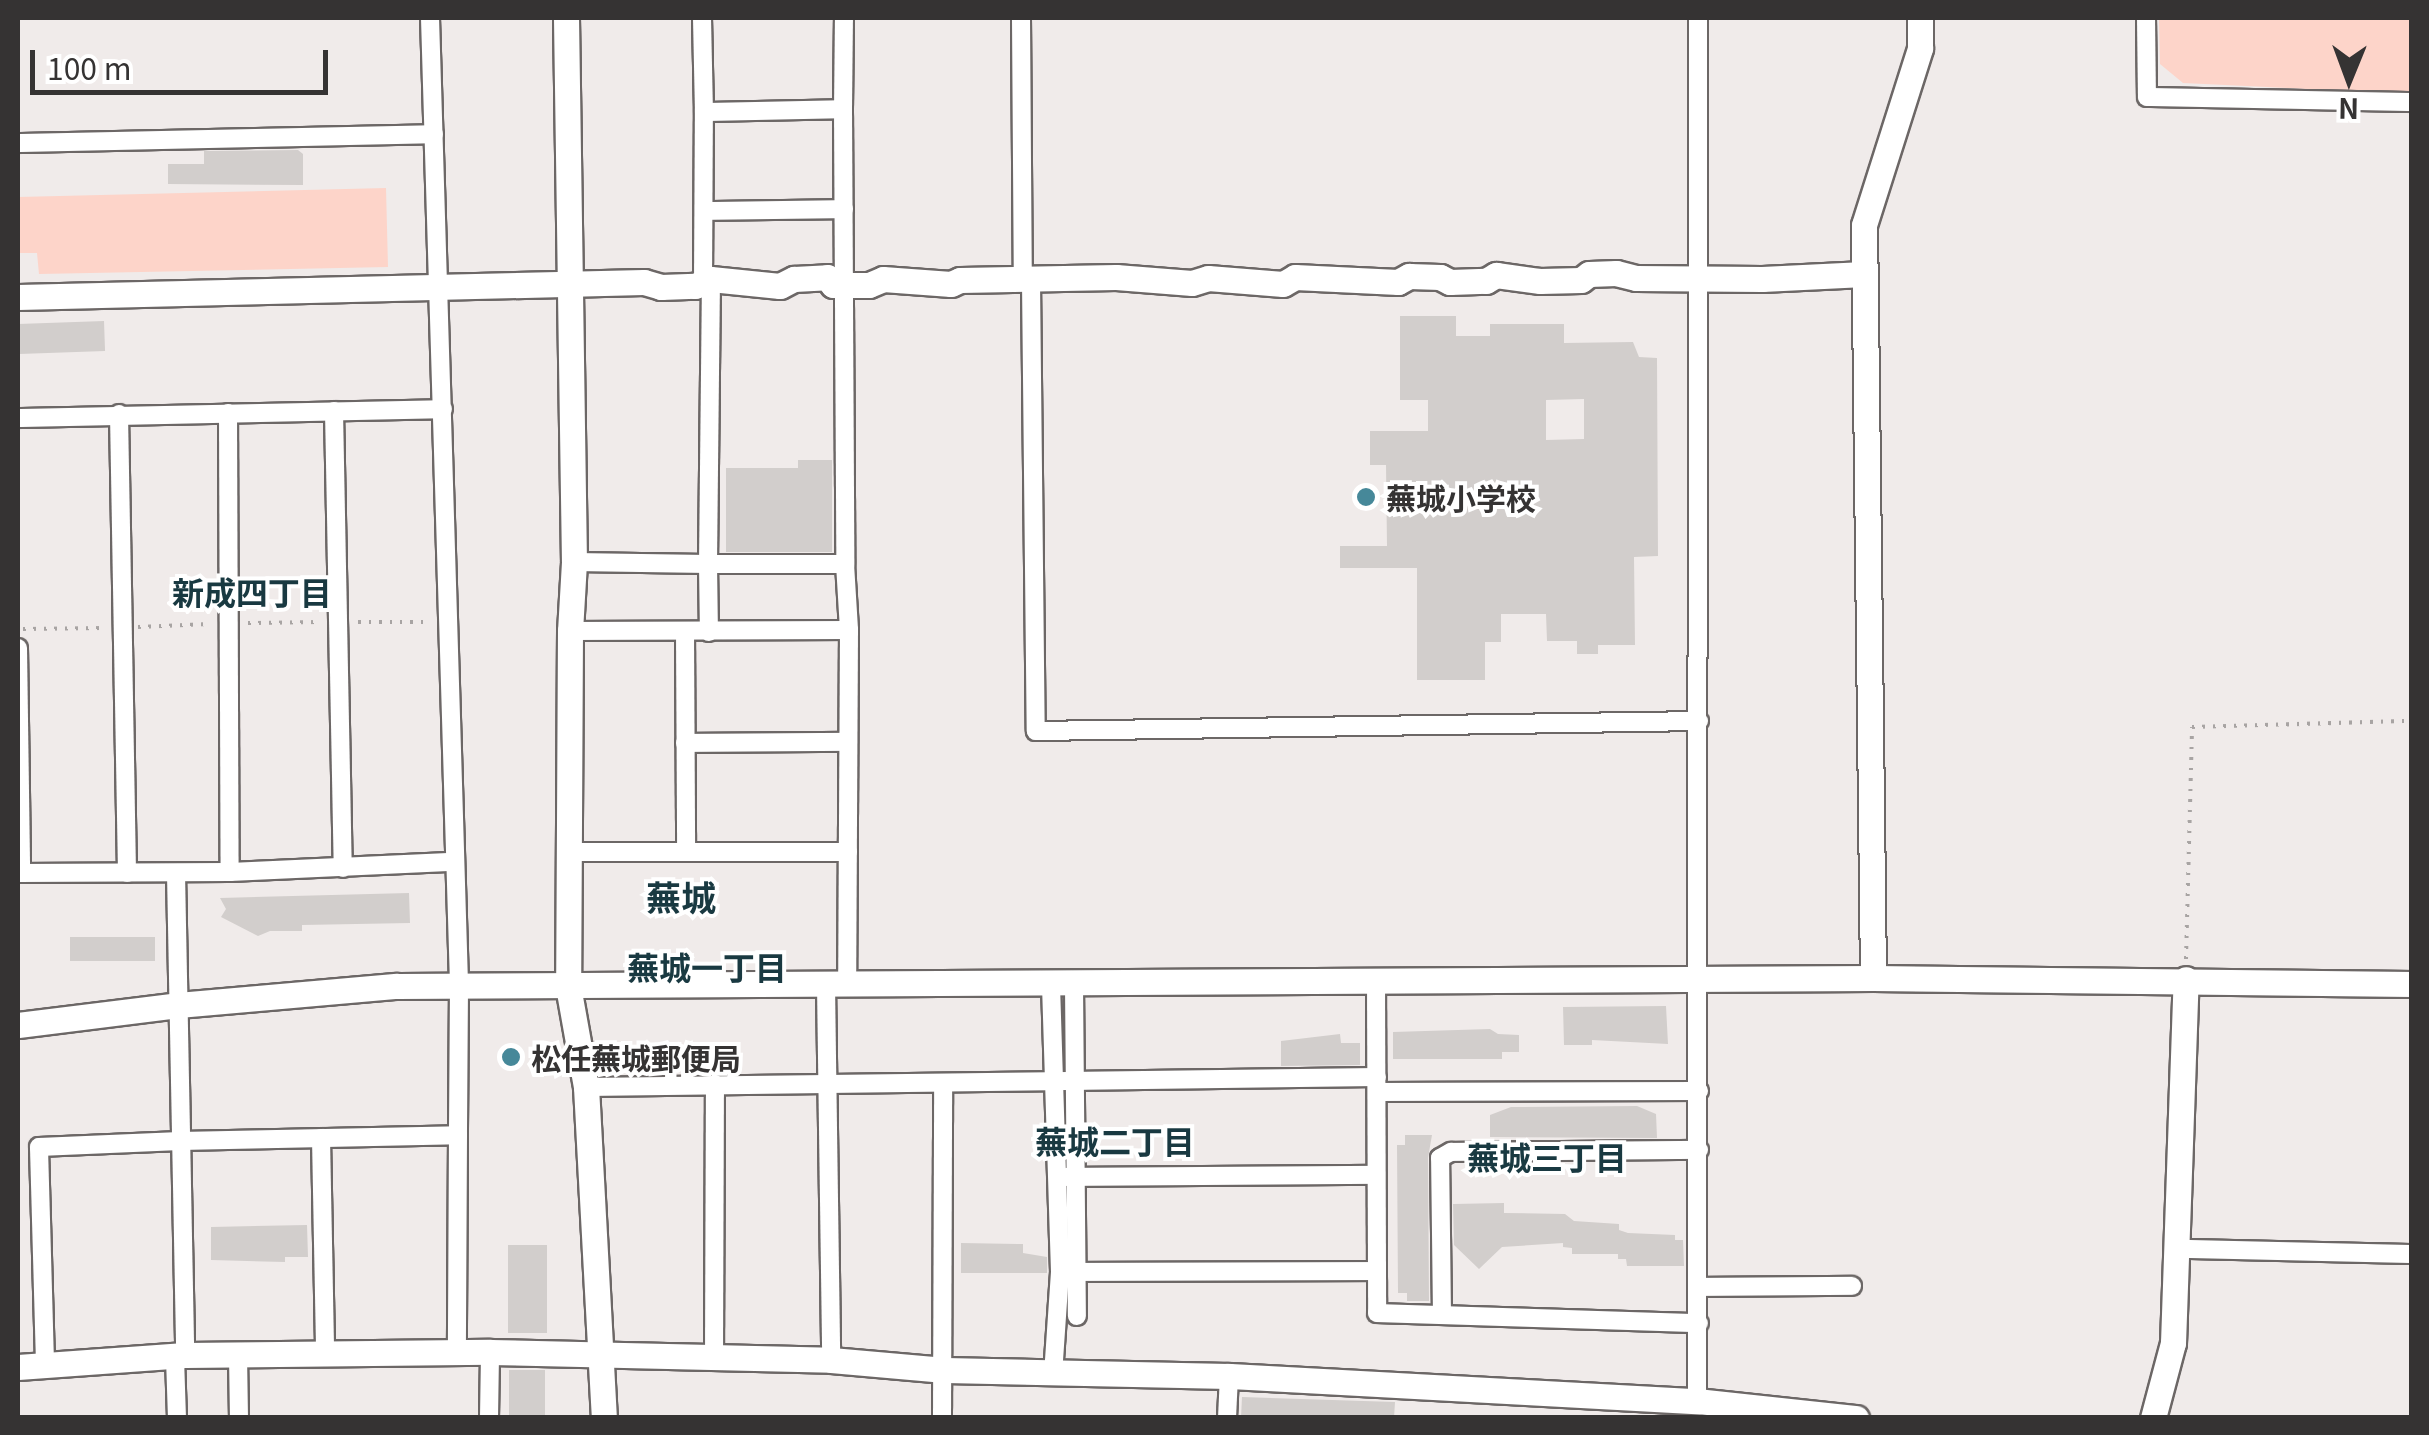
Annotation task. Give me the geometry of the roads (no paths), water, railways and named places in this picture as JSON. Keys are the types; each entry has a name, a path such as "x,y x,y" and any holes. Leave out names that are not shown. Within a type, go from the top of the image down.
{"street":[{"path":"430,18 459,986 458,1352"},
{"path":"566,18 574,562 570,631 568,986 586,1087 604,1418"},
{"path":"702,18 708,632"},
{"path":"831,1360 831,1086 848,852 844,18"},
{"path":"1021,18 1036,731 1699,721"},
{"path":"1697,1401 1698,18"},
{"path":"1873,978 1864,225 1920,48 1920,18"},
{"path":"2146,18 2147,97 2412,102"},
{"path":"704,112 843,109"},
{"path":"18,144 434,134"},
{"path":"704,211 844,209"},
{"path":"18,298 707,281 780,286 794,279 827,278 834,284 869,286 883,280 936,284 1131,277 1283,284 1295,277 1398,282 1409,276 1440,276 1450,282 1486,281 1496,274 1580,280 1589,274 1616,273 1636,278 1864,274"},
{"path":"18,418 444,409"},
{"path":"228,412 230,872"},
{"path":"334,412 343,868"},
{"path":"119,414 127,873"},
{"path":"574,562 846,564"},
{"path":"570,631 848,630"},
{"path":"684,632 686,852"},
{"path":"18,648 19,874 230,872 454,862"},
{"path":"685,743 848,742"},
{"path":"569,852 848,852"},
{"path":"176,873 180,1140 178,1418"},
{"path":"18,1025 178,1004 397,986 1700,982 1873,978 2412,984"},
{"path":"2153,1418 2173,1343 2186,979"},
{"path":"1376,982 1377,1313 1699,1322"},
{"path":"1063,985 1074,1083 1067,1177 1069,1272 1076,1316"},
{"path":"1063,985 1052,1084 1067,1177"},
{"path":"942,1418 946,1370 943,1083"},
{"path":"586,1087 1074,1083 1700,1090"},
{"path":"714,1358 715,1084"},
{"path":"45,1363 38,1147 458,1135"},
{"path":"321,1138 325,1354"},
{"path":"1442,1315 1440,1158 1450,1152 1700,1150"},
{"path":"1067,1177 1376,1175"},
{"path":"2188,1249 2412,1254"},
{"path":"1069,1272 1377,1270"},
{"path":"1053,1374 1069,1272"},
{"path":"1700,1287 1852,1286"},
{"path":"18,1367 180,1356 458,1352 831,1360 946,1370 1229,1376 1697,1401 1856,1418"},
{"path":"489,1418 490,1352"},
{"path":"238,1355 240,1418"},
{"path":"1227,1418 1229,1376"}],"place":[{"name":"蕪城小学校","path":"1366,497"},
{"name":"松任蕪城郵便局","path":"511,1057"}],"district":[{"name":"新成四丁目","path":"252,591"},
{"name":"蕪城","path":"681,896"},
{"name":"蕪城一丁目","path":"707,966"},
{"name":"蕪城二丁目","path":"1115,1140"},
{"name":"蕪城三丁目","path":"1547,1156"}]}
